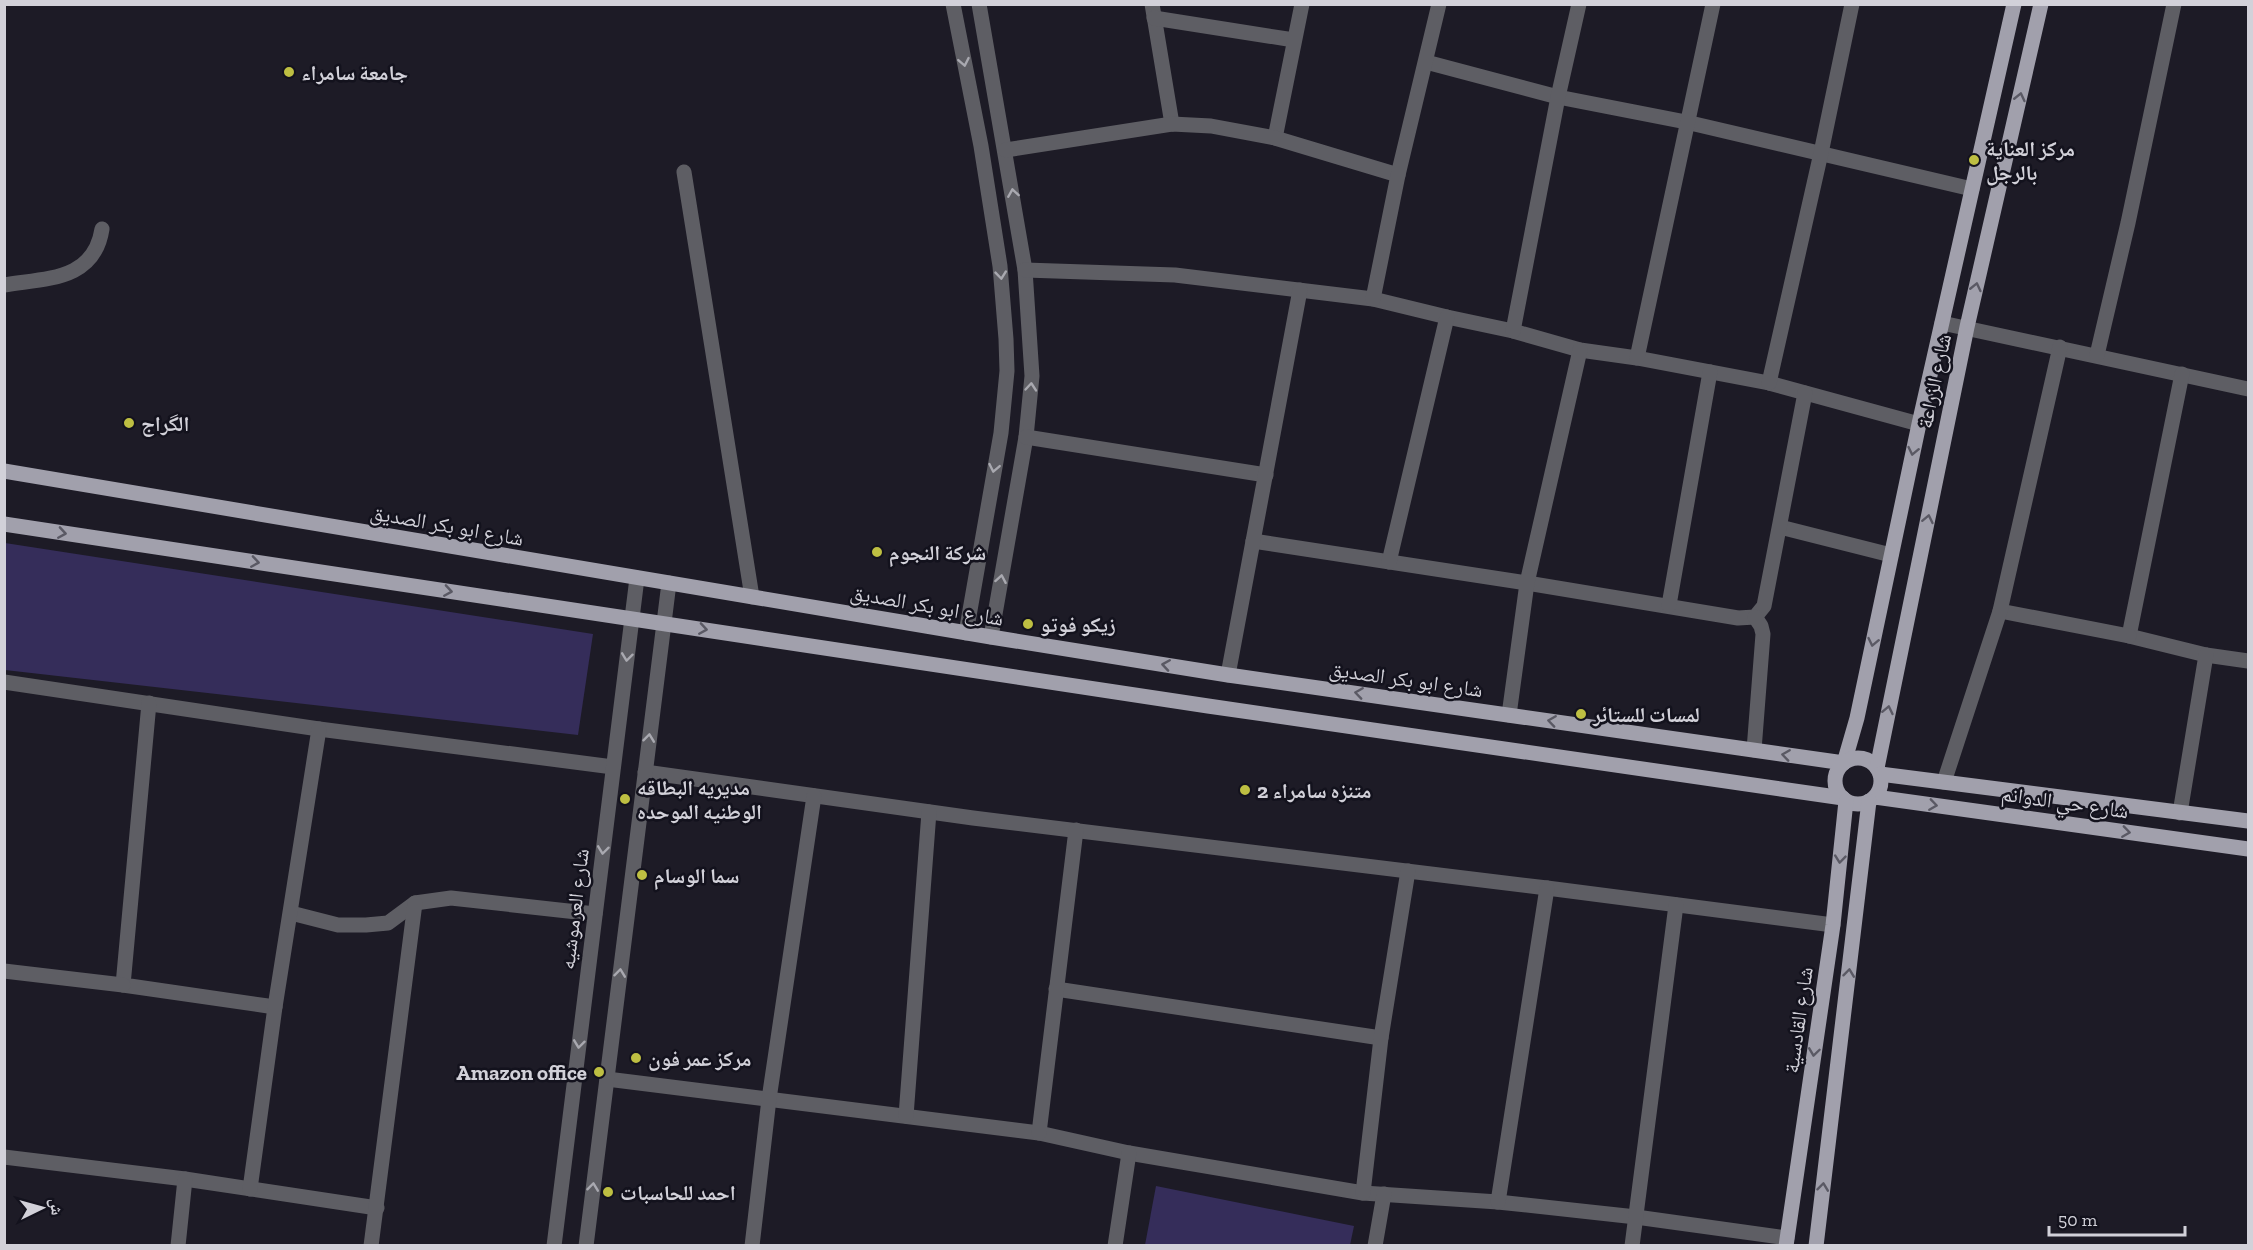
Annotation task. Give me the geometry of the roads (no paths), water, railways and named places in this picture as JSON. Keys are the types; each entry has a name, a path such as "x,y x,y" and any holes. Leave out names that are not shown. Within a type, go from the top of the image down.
{"main road":[{"name":"شارع الزراعة","path":"1844,763 1857,718 1919,424 2014,4"},
{"name":"شارع الزراعة","path":"1878,771 1967,327 2041,4"},
{"name":"شارع ابو بكر الصديق","path":"4,471 1228,675 1844,763"},
{"path":"4,524 1196,704 1844,799 1861,804 1872,799 1881,782 1872,762 1858,758 1844,763 1839,768 1835,782 1844,799"},
{"name":"شارع حي الدوانم","path":"1878,771 1944,782 2248,821"},
{"name":"شارع القادسية","path":"1787,1242 1833,926 1844,799"},
{"name":"شارع حي الدوانم","path":"1872,799 2248,849"},
{"name":"شارع القادسية","path":"1816,1245 1872,799"}],"street":[{"path":"953,4 981,146 1000,266 1007,350 1001,433 966,633"},
{"path":"979,4 1025,270 1032,376 1026,437 991,637"},
{"path":"1275,138 1302,4"},
{"path":"1373,299 1398,175 1438,4"},
{"path":"1513,331 1558,96 1579,4"},
{"path":"1636,358 1713,4"},
{"path":"1770,383 1852,4"},
{"path":"2097,355 2174,4"},
{"path":"1172,124 1153,11 1294,40"},
{"path":"1426,62 1558,96 1686,122 1972,189"},
{"path":"1006,150 1172,124 1211,126 1275,138 1398,175"},
{"path":"684,172 752,597"},
{"path":"4,285 74,271 91,258 97,249 102,229"},
{"path":"1025,270 1174,275 1373,299 1513,331 1580,350 1770,383 1919,424"},
{"path":"1228,675 1300,290"},
{"path":"1389,562 1447,317"},
{"path":"1942,323 2248,389"},
{"path":"1944,782 2000,610 2060,347"},
{"path":"1509,715 1527,583 1580,350"},
{"path":"1669,605 1710,372"},
{"path":"2128,636 2182,374"},
{"path":"1253,541 1669,605 1738,618 1755,617 1764,606 1806,393"},
{"path":"1026,437 1266,475"},
{"path":"1780,527 1891,555"},
{"name":"شارع العرموشيه","path":"554,1245 637,578"},
{"path":"586,1245 669,583"},
{"path":"2000,610 2128,636 2206,655 2248,661"},
{"path":"1754,750 1763,634 1755,617"},
{"path":"2180,813 2206,655"},
{"path":"4,682 319,729 613,768"},
{"path":"123,985 149,703"},
{"path":"250,1189 275,1007 319,729"},
{"path":"645,772 929,812 1547,888 1833,926"},
{"path":"753,1245 769,1099 814,796"},
{"path":"906,1116 929,812"},
{"path":"1039,1133 1076,830"},
{"path":"1363,1193 1381,1038 1408,871"},
{"path":"1498,1202 1547,888"},
{"path":"291,913 338,925 388,923 415,903 451,898 595,914"},
{"path":"371,1245 415,903"},
{"path":"1632,1245 1676,905"},
{"path":"4,971 275,1007"},
{"path":"1056,989 1381,1038"},
{"path":"606,1079 1039,1133 1129,1154 1363,1193 1498,1202 1636,1217 1787,1242"},
{"path":"1115,1245 1129,1154"},
{"path":"4,1157 185,1179 377,1208"},
{"path":"178,1245 185,1179"},
{"path":"1375,1245 1384,1194"}],"place":[{"name":"جامعة سامراء","path":"289,72"},
{"name":"مركز العناية بالرجل","path":"1974,160"},
{"name":"الگراج","path":"129,423"},
{"name":"شركة النجوم","path":"877,552"},
{"name":"زيكو فوتو","path":"1028,624"},
{"name":"لمسات للستائر","path":"1581,714"},
{"name":"متنزه سامراء 2","path":"1245,790"},
{"name":"مديريه البطاقه الوطنيه الموحده","path":"625,799"},
{"name":"سما الوسام","path":"642,875"},
{"name":"مركز عمر فون","path":"636,1058"},
{"name":"Amazon office","path":"599,1072"},
{"name":"احمد للحاسبات","path":"608,1192"}]}
